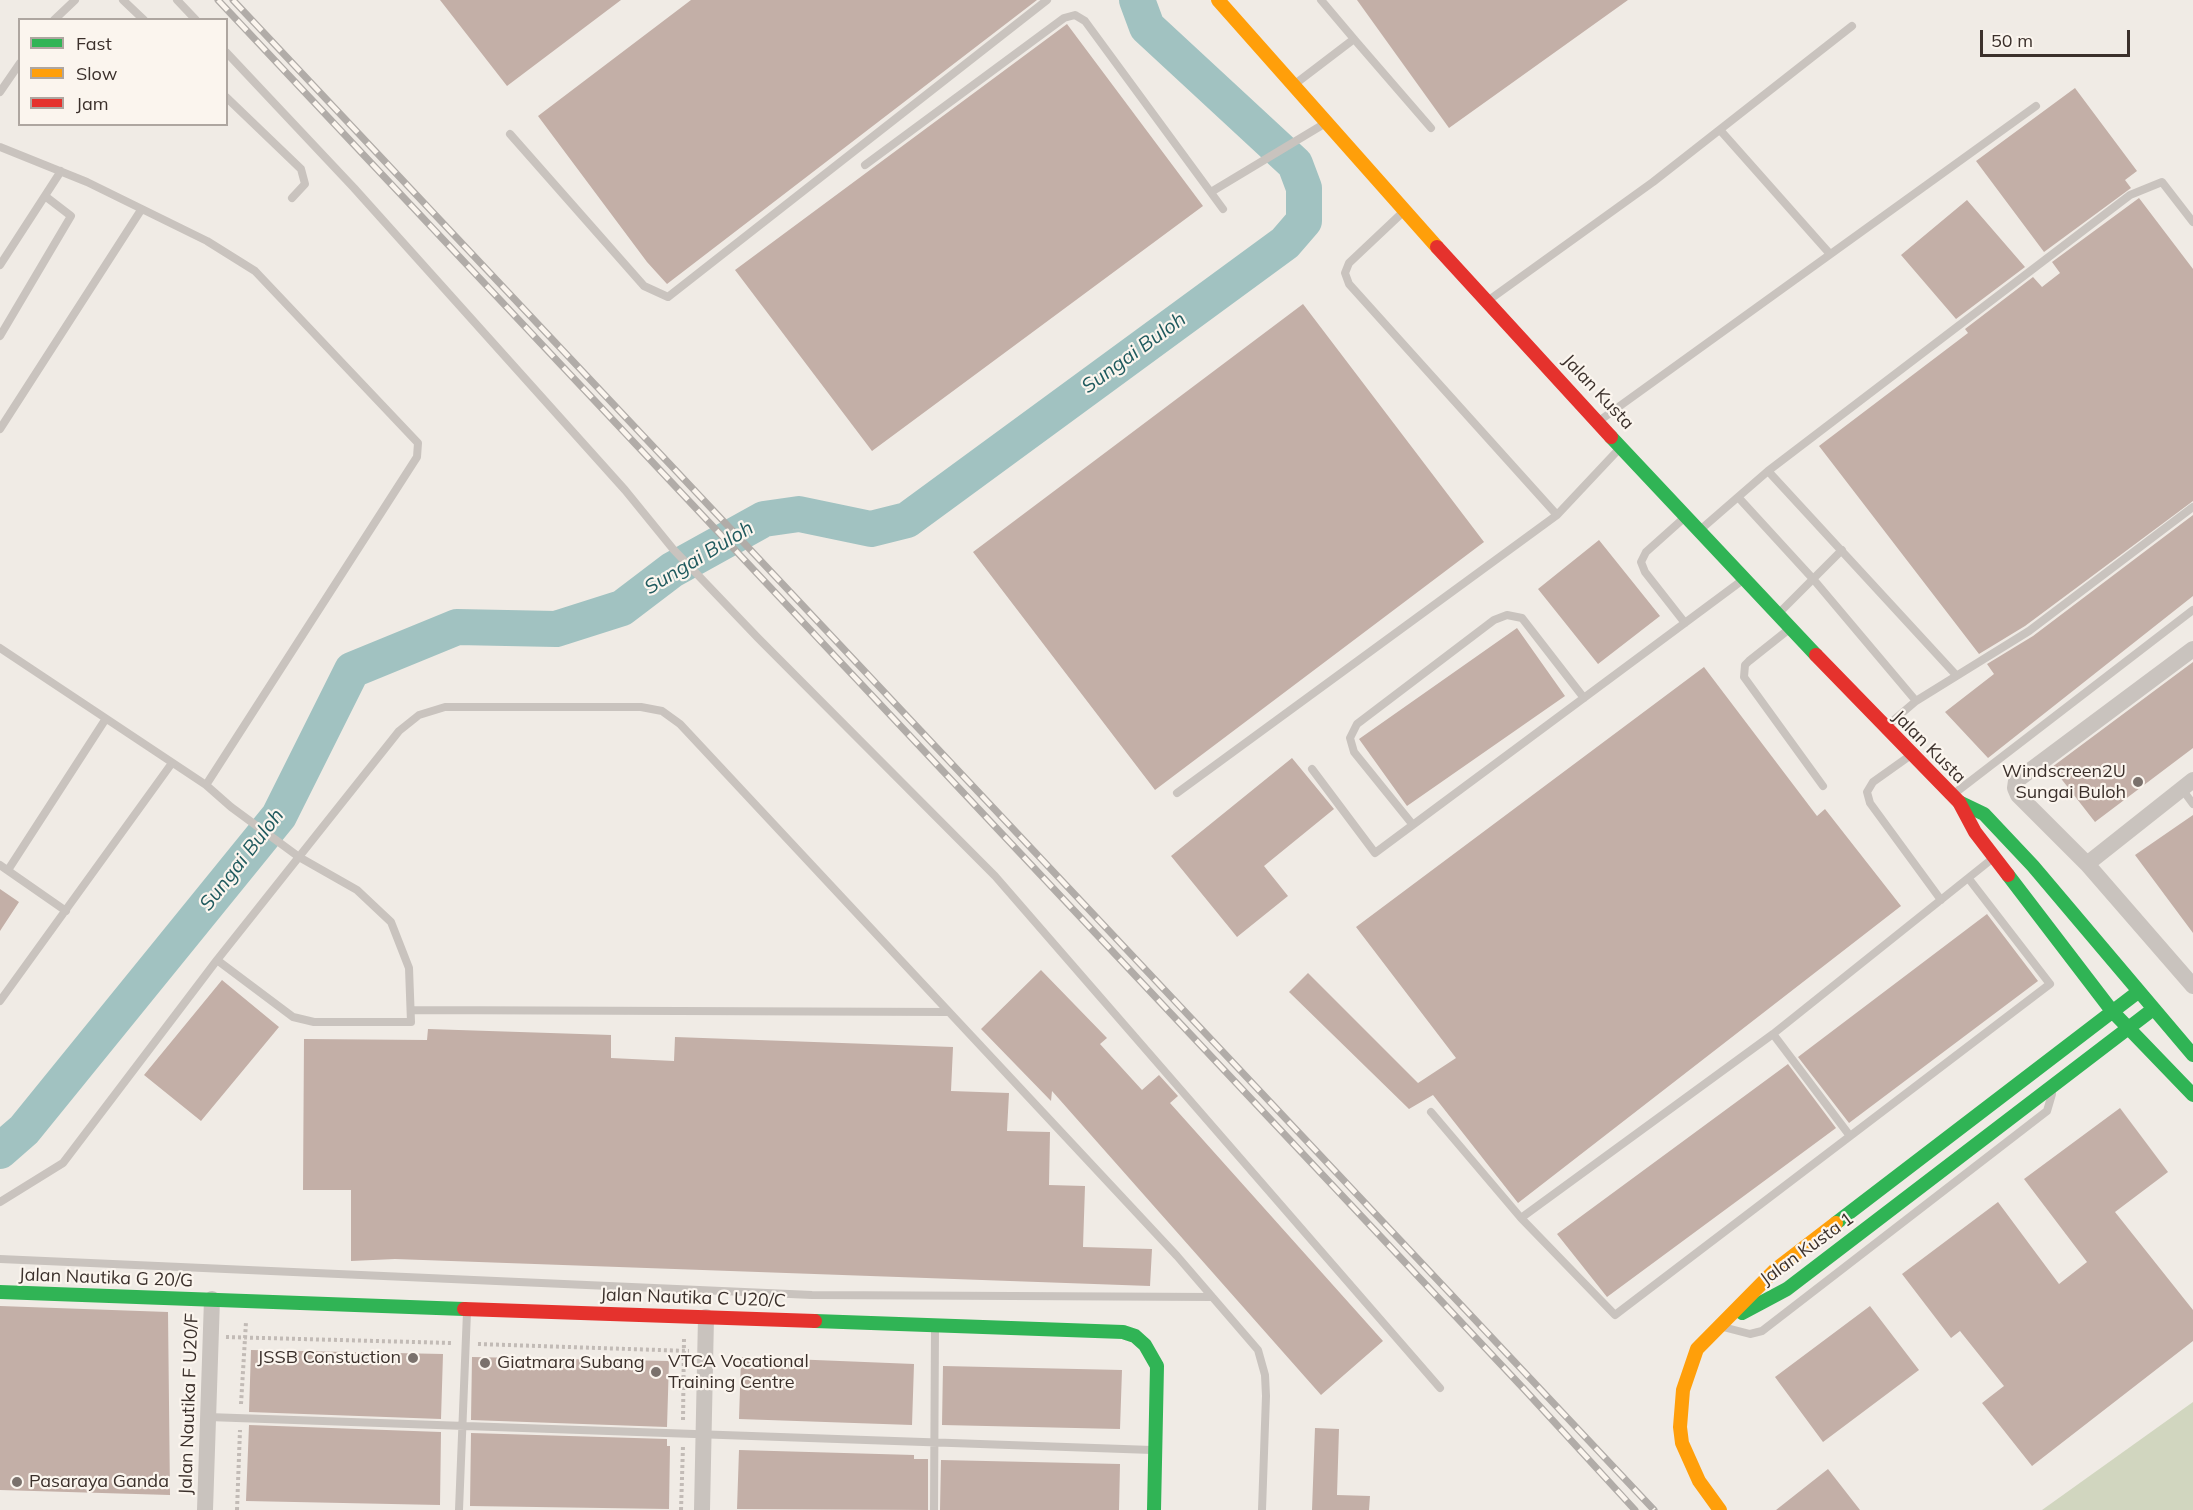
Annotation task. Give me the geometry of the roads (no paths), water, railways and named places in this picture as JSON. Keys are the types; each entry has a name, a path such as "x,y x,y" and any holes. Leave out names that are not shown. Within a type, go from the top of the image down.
{"street":[{"name":"Jalan Kusta","path":"1218,0 1404,211 1622,445 1743,580 1955,798 1975,832 2112,1011 2193,1095"},
{"path":"2193,649 2016,781 2018,795 2087,864 2193,986"},
{"path":"2087,864 2187,785"},
{"name":"Jalan Kusta","path":"1955,798 1984,814 2017,849 2152,1010 2193,1054"},
{"path":"2071,1043 2087,1008 2088,979"},
{"name":"Jalan Kusta 1","path":"1718,1326 1776,1269 2138,992"},
{"path":"2128,1028 2152,1010"},
{"name":"Jalan Kusta 1","path":"1718,1326 1787,1289 2128,1028"},
{"name":"Jalan Nautika G 20/G","path":"0,1292 212,1299"},
{"name":"Jalan Nautika C U20/C","path":"212,1299 1123,1332 1135,1336 1145,1345 1157,1366 1155,1450"},
{"name":"Jalan Nautika F U20/F","path":"205,1510 212,1299"},
{"path":"702,1510 706,1317"},
{"path":"1718,1326 1697,1349 1683,1390 1680,1427 1689,1461 1720,1510"},
{"path":"1154,1510 1155,1450"}],"lane":[{"path":"56,18 75,0"},
{"path":"123,0 142,18"},
{"path":"177,0 194,18"},
{"path":"510,134 644,286 668,297 1047,0"},
{"path":"1321,0 1431,128"},
{"path":"865,165 1064,18 1075,15 1085,21 1223,209"},
{"path":"1488,300 1653,182 1852,26"},
{"path":"1294,84 1354,39"},
{"path":"228,54 625,490 673,549 994,876 1440,1388"},
{"path":"0,92 18,66"},
{"path":"228,99 301,169 305,184 292,198"},
{"path":"1599,421 2036,106"},
{"path":"1211,192 1327,122"},
{"path":"1720,130 1830,254"},
{"path":"0,147 61,171 207,241 255,271 415,439 419,448 417,457 206,785"},
{"path":"0,265 61,171"},
{"path":"1700,530 1768,471 2130,195 2162,182 2193,222"},
{"path":"0,336 71,216 45,196"},
{"path":"0,429 141,210"},
{"path":"1404,211 1349,263 1345,273 1349,284 1557,515"},
{"path":"1177,793 1557,515 1622,445"},
{"path":"1768,471 1956,675"},
{"path":"1738,497 1814,580 1916,701"},
{"path":"1885,728 1916,701 2029,631 2193,507"},
{"path":"1685,623 1645,572 1641,562 1646,552 1686,516"},
{"path":"1777,615 1842,550"},
{"path":"1312,769 1375,853 1743,580"},
{"path":"1955,798 2193,610"},
{"path":"1413,825 1354,752 1350,738 1357,724 1494,620 1507,615 1522,618 1584,698"},
{"path":"1790,628 1745,665 1744,676 1823,786"},
{"path":"0,648 105,720 206,785 231,807 296,854 357,890 391,922 409,968 411,1022 314,1022 293,1017 217,960"},
{"path":"0,1202 63,1163 296,854 399,731 419,715 445,706 641,707 663,711 680,724 1177,1256 1258,1350 1265,1375 1262,1510"},
{"path":"66,911 4,867 105,720"},
{"path":"1911,755 1873,782 1867,792 1870,803 1941,900"},
{"path":"0,1001 172,763"},
{"path":"2187,785 2193,804"},
{"path":"1521,1218 1773,1034 1994,857"},
{"path":"1431,1112 1521,1218 1615,1315 2050,984 1969,879"},
{"path":"411,1010 947,1012"},
{"path":"1773,1034 1850,1136"},
{"path":"1718,1326 1750,1334 1762,1331 2047,1112 2053,1097 2051,1088"},
{"path":"0,1259 812,1295 1212,1297"},
{"path":"459,1510 467,1308"},
{"path":"934,1510 935,1325"},
{"path":"208,1417 1155,1450"}],"waterway":[{"name":"Sungai Buloh","path":"0,1151 24,1130 279,816 352,670 457,627 556,629 622,608 672,570 764,519 799,514 871,529 907,520 1285,243 1304,221 1304,188 1295,164 1147,27 1137,0"}],"railway":[{"path":"218,0 1523,1388 1635,1510"},
{"path":"233,0 1654,1510"}],"place":[{"name":"Windscreen2U Sungai Buloh","path":"2138,782"},
{"name":"JSSB Constuction","path":"413,1358"},
{"name":"Giatmara Subang","path":"485,1363"},
{"name":"VTCA Vocational Training Centre","path":"656,1372"},
{"name":"Pasaraya Ganda","path":"17,1482"}]}
